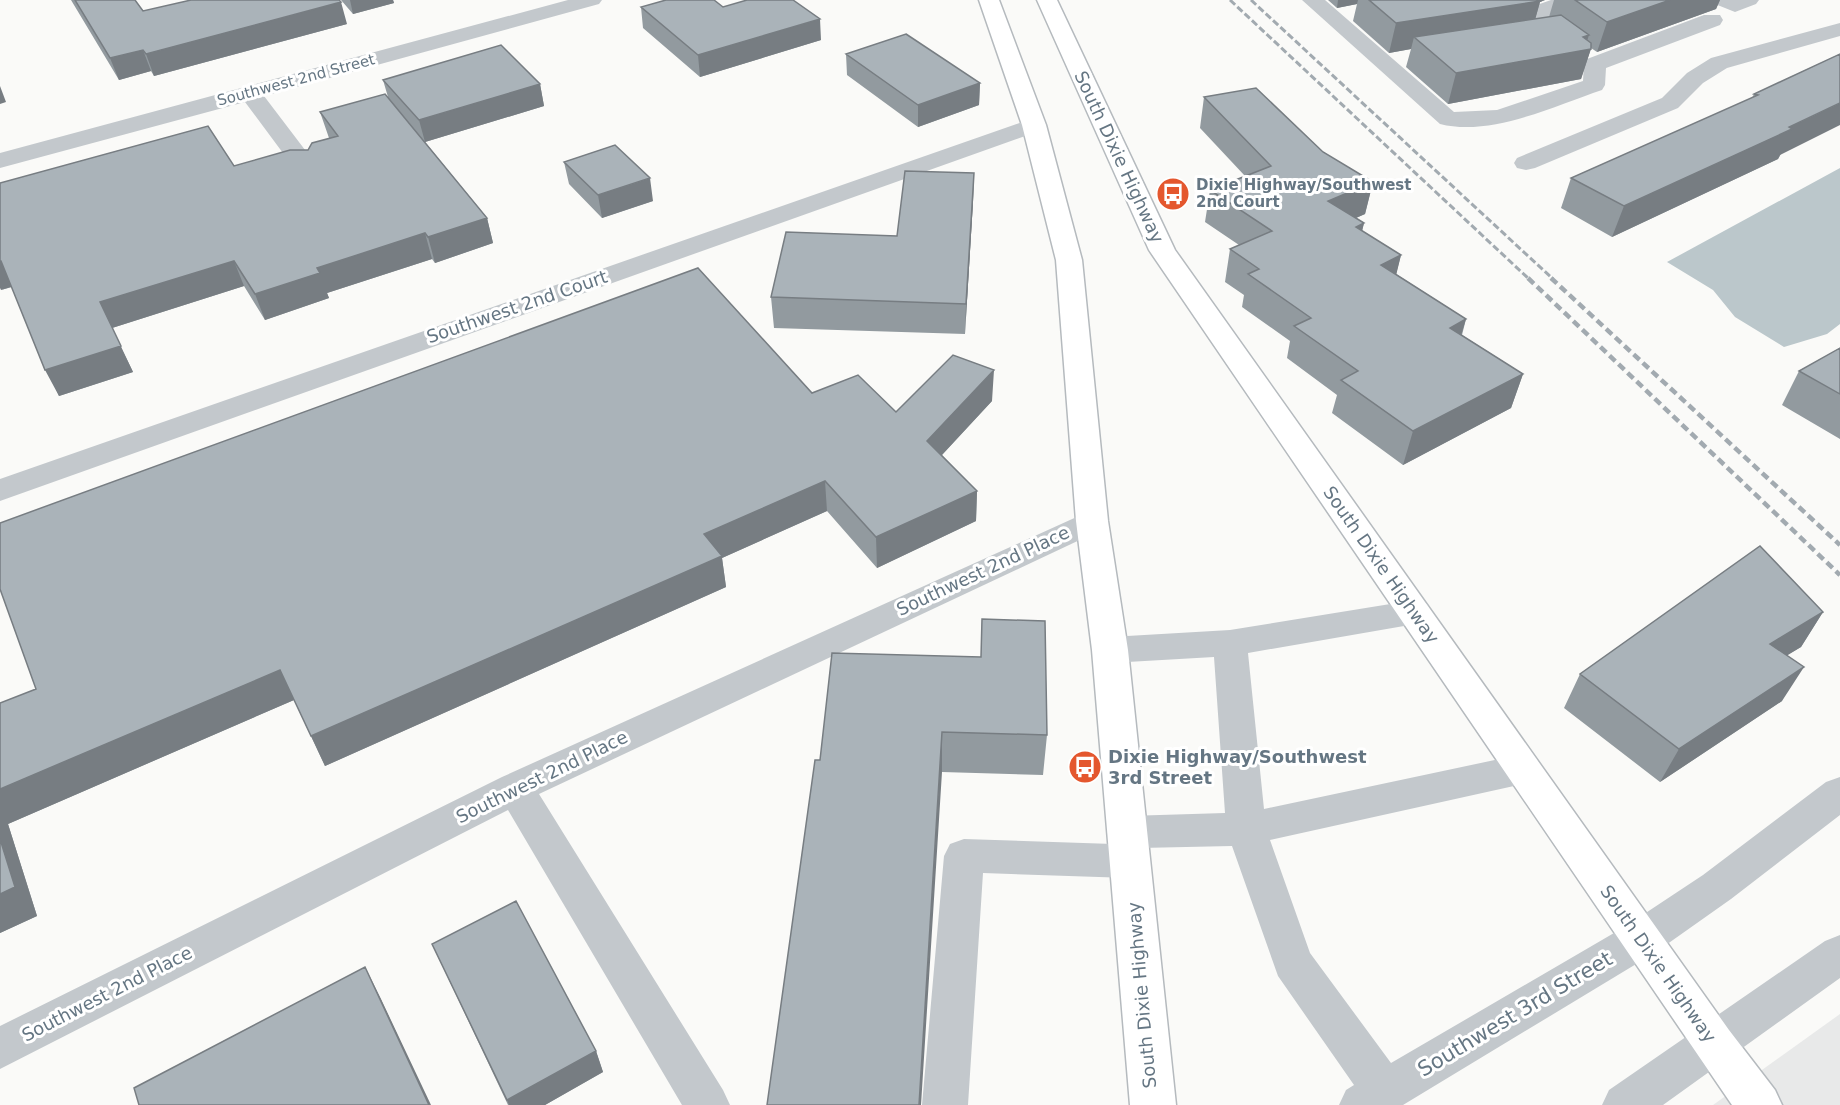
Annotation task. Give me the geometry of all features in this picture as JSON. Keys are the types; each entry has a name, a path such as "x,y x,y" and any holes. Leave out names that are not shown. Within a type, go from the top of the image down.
{"main road":[{"name":"South Dixie Highway","path":"989,0 1034,125 1069,260 1092,521 1110,650 1153,1105"},
{"name":"South Dixie Highway","path":"1047,0 1162,250 1714,1045 1760,1105"}],"street":[{"name":"Southwest 2nd Street","path":"0,161 592,0"},
{"path":"1312,0 1448,119 1499,117 1594,85 1587,59 1712,20"},
{"path":"1547,29 1521,11 1570,0"},
{"path":"1722,0 1735,6 1749,0"},
{"path":"1331,17 1354,13"},
{"path":"1526,162 1670,103 1695,78 1719,63 1840,29"},
{"path":"1384,62 1407,59"},
{"path":"250,93 306,167"},
{"name":"Southwest 2nd Court","path":"0,490 1034,125"},
{"name":"Southwest 2nd Place","path":"0,1048 515,788 1092,521"},
{"path":"1110,650 1230,643 1415,613"},
{"path":"1230,643 1246,829 1293,963 1374,1098"},
{"path":"945,1105 964,856 1128,846 1246,829 1523,770"},
{"path":"515,788 707,1105"},
{"name":"Southwest 3rd Street","path":"1374,1098 1641,939 1717,887 1840,793"},
{"path":"1625,1105 1714,1045 1840,954"}],"shaded area":[{"path":"1840,168 1840,324 1827,334 1784,347 1735,317 1713,290 1667,262"},
{"path":"1840,1014 1840,1105 1713,1105"}],"building":[{"path":"75,0 135,0 143,11 191,0 339,0 341,2 146,54 143,50 110,58"},
{"path":"666,0 714,0 723,7 747,0 793,0 820,19 698,55 641,7"},
{"path":"1369,0 1539,0 1540,1 1396,23"},
{"path":"1575,0 1670,0 1607,22"},
{"path":"1561,15 1589,35 1583,37 1591,43 1591,49 1456,73 1414,37"},
{"path":"906,34 980,83 918,105 846,54"},
{"path":"501,45 540,84 419,120 383,80"},
{"path":"1840,54 1840,103 1789,127 1792,129 1624,206 1571,178 1758,95 1754,94"},
{"path":"1256,88 1323,152 1373,182 1328,201 1364,223 1356,227 1401,255 1381,265 1466,319 1450,328 1523,374 1413,431 1341,380 1358,371 1294,326 1311,318 1248,274 1259,269 1230,249 1272,231 1210,190 1271,166 1204,97"},
{"path":"385,94 487,218 428,237 425,233 317,268 320,273 255,294 234,261 100,302 121,346 45,370 0,261 0,183 208,126 234,166 290,150 308,150 312,143 338,136 320,112"},
{"path":"615,145 650,178 598,195 564,162"},
{"path":"905,171 974,173 966,304 771,297 786,232 897,236"},
{"path":"698,268 812,393 858,375 896,412 953,355 994,370 927,441 977,491 876,537 825,481 704,534 722,556 311,736 280,670 0,789 0,703 36,689 0,589 0,523"},
{"path":"1840,348 1840,394 1799,371"},
{"path":"1760,546 1823,612 1770,644 1804,667 1679,749 1580,674"},
{"path":"982,619 1045,621 1047,735 942,732 919,1105 767,1105 815,760 820,760 832,653 981,657"},
{"path":"0,839 15,887 0,894"},
{"path":"516,901 596,1051 507,1100 432,944"},
{"path":"365,967 429,1105 139,1105 134,1088"}],"railway":[{"path":"1230,0 1529,279"},
{"path":"1251,0 1553,279"},
{"path":"1528,278 1840,575"},
{"path":"1551,278 1840,545"}],"place":[{"name":"Dixie Highway/Southwest 2nd Court","path":"1173,194"},
{"name":"Dixie Highway/Southwest 3rd Street","path":"1085,767"}]}
